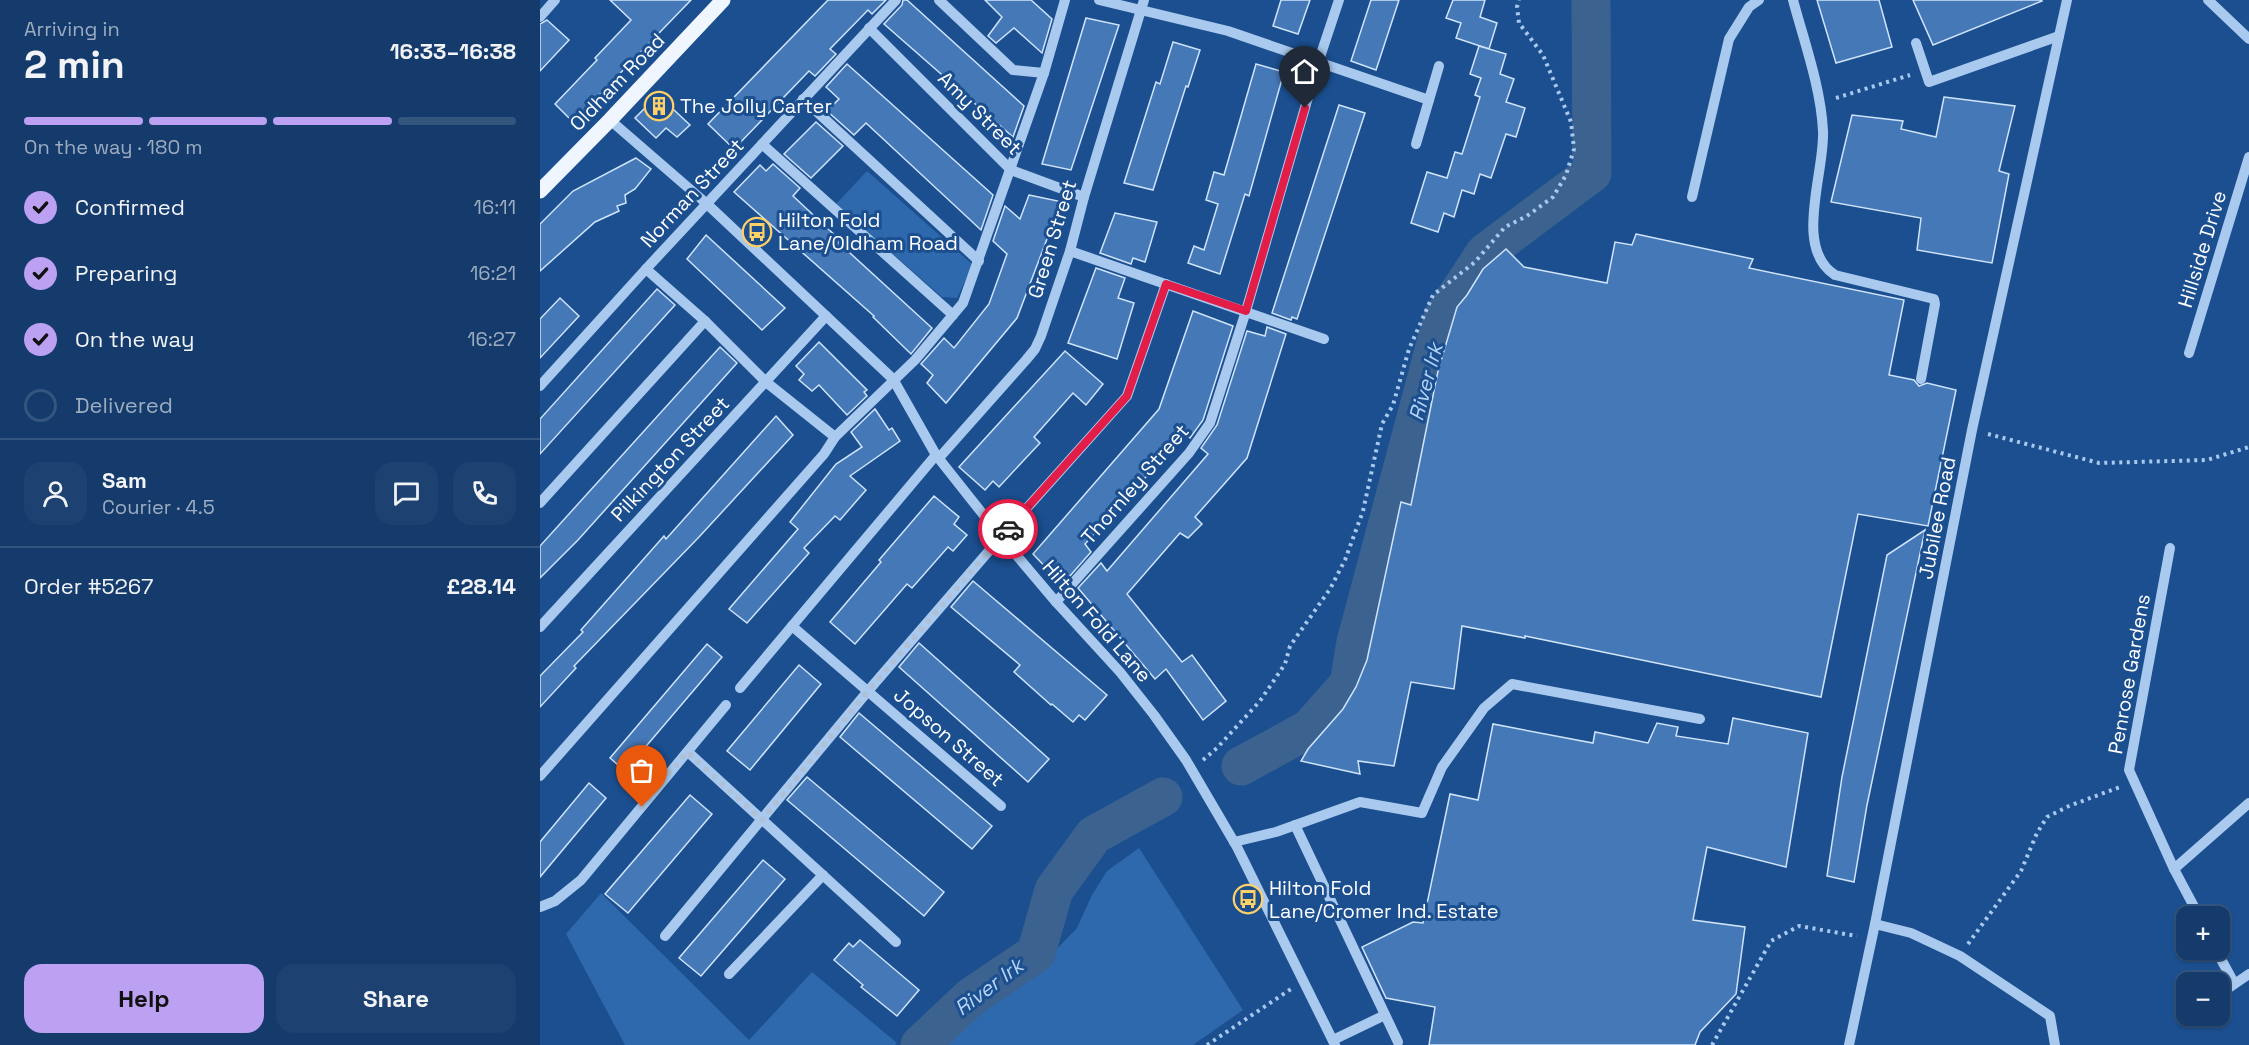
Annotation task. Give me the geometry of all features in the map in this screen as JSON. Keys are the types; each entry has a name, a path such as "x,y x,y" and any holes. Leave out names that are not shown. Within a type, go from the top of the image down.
{"main road":[{"name":"Oldham Road","path":"540,191 723,0"}],"street":[{"path":"540,17 555,0"},
{"name":"Norman Street","path":"540,386 896,0"},
{"path":"939,0 1013,70 1044,73"},
{"path":"540,776 824,454 835,437 915,360 963,303 1044,73 1065,0"},
{"path":"1099,0 1142,5 1429,100"},
{"name":"Thornley Street","path":"1056,602 1201,439 1210,423 1339,0"},
{"path":"1692,197 1729,39 1749,7 1759,0"},
{"path":"1793,0 1815,86 1823,130 1812,229 1818,257 1825,268 1835,275 1934,299 1921,379"},
{"name":"Jubilee Road","path":"1849,1045 1972,430 2067,0"},
{"path":"2208,0 2249,39"},
{"name":"Green Street","path":"740,688 937,456 1035,349 1070,251 1142,5"},
{"name":"Amy Street","path":"869,28 1011,170 1084,197"},
{"path":"1916,43 1929,82 2059,36"},
{"path":"1416,144 1439,66"},
{"path":"803,99 979,261"},
{"name":"Hilton Fold Lane","path":"610,120 707,204 893,379 937,456 1056,602 1120,672 1154,715 1188,765 1233,843 1334,1043"},
{"path":"762,144 953,315"},
{"name":"Hillside Drive","path":"2189,352 2249,157"},
{"path":"1070,251 1324,339"},
{"path":"646,269 705,321 766,382 835,437"},
{"path":"665,936 868,691 1127,396 1166,284"},
{"name":"Pilkington Street","path":"540,627 826,316"},
{"path":"540,503 705,321"},
{"name":"Penrose Gardens","path":"2170,548 2129,770 2174,869 2194,906"},
{"name":"Jopson Street","path":"792,626 1001,806"},
{"path":"1233,843 1295,825 1360,802 1422,813 1442,767 1484,708 1512,684 1700,719"},
{"path":"540,907 555,901 581,880 726,705"},
{"path":"687,752 896,942"},
{"path":"2174,869 2249,803"},
{"path":"1295,825 1398,1042"},
{"path":"729,974 823,875"},
{"path":"1875,924 1911,933 1960,956 2050,1016 2055,1045"},
{"path":"2221,960 2234,983"},
{"path":"2230,986 2249,974"},
{"path":"1334,1043 1385,1015"}],"path":[{"path":"1188,765 1217,748 1260,701 1285,664 1290,646 1330,589 1345,560 1363,511 1382,424 1393,405 1409,349 1433,295 1475,262 1505,228 1527,216 1553,196 1566,175 1574,149 1571,122 1543,55 1519,23 1517,8 1519,0"},
{"path":"1836,98 1925,70"},
{"path":"1972,430 2099,463 2207,460 2249,447"},
{"path":"1960,956 2021,871 2037,833 2047,817 2135,782"},
{"path":"1712,1045 1772,940 1799,926 1872,938"},
{"path":"1207,1045 1304,980"}],"shaded area":[{"path":"867,171 973,265 957,298 942,297 836,204"},
{"path":"1139,848 1243,1010 1193,1045 938,1045 1050,956 1077,928 1092,895 1107,871"},
{"path":"601,893 749,1040 812,972 897,1043 895,1045 625,1045 566,934"}],"building":[{"path":"610,0 691,0 573,122 555,104 631,20"},
{"path":"828,0 886,0 872,14 868,10 830,49 836,54 815,76 809,71 734,149 708,124"},
{"path":"903,0 907,0 1024,106 1013,137 884,24 902,5"},
{"path":"985,0 1031,0 1052,19 1042,53 1014,28 996,43 988,36 1002,17"},
{"path":"1281,0 1310,0 1298,34 1273,26"},
{"path":"1371,0 1399,0 1376,70 1351,61"},
{"path":"1453,0 1485,0 1480,17 1497,23 1489,49 1456,38 1461,23 1446,18"},
{"path":"1817,0 1879,0 1892,47 1836,63"},
{"path":"1913,0 2041,0 2042,1 1933,45"},
{"path":"1086,18 1119,25 1071,170 1042,164"},
{"path":"547,20 569,40 540,71 540,24"},
{"path":"1173,42 1200,50 1188,87 1186,86 1153,190 1124,183 1156,82 1160,84"},
{"path":"1479,46 1506,54 1500,74 1514,79 1506,102 1525,108 1516,137 1506,134 1491,178 1480,174 1474,194 1462,190 1454,217 1444,213 1438,232 1411,223 1427,172 1447,178 1455,152 1462,154 1480,97 1475,95 1481,78 1470,74"},
{"path":"847,64 993,195 981,230 866,123 854,135 827,111 839,99 826,87"},
{"path":"1256,64 1284,72 1249,196 1245,194 1220,274 1188,263 1194,246 1204,250 1218,204 1206,200 1214,172 1224,175"},
{"name":"The Jolly Carter","path":"658,95 690,125 677,137 666,128 656,138 635,118"},
{"path":"1944,97 2015,106 1999,171 2009,174 1992,263 1917,250 1921,218 1831,202 1852,115 1903,121 1901,129 1936,137"},
{"path":"1339,105 1365,113 1297,319 1292,317 1291,320 1272,313"},
{"path":"816,122 843,146 811,178 784,154"},
{"path":"636,158 651,169 635,189 625,195 626,203 617,206 619,211 595,222 540,271 540,224 573,191"},
{"path":"773,164 800,188 793,196 840,240 839,243 932,328 911,354 874,316 734,192 760,165 766,171"},
{"path":"1029,195 1058,201 1058,210 1017,318 946,403 927,383 933,375 921,364 944,338 954,348 989,304 1007,254 993,241 1005,206 1020,219"},
{"path":"1115,213 1157,222 1145,262 1133,258 1131,264 1100,253"},
{"path":"1636,234 1753,259 1749,268 1904,300 1889,375 1914,380 1919,386 1927,383 1956,390 1928,526 1858,514 1821,697 1525,636 1525,638 1462,626 1454,689 1411,682 1394,766 1358,761 1360,774 1301,761 1308,749 1343,709 1356,687 1367,660 1401,502 1411,505 1438,371 1457,307 1483,269 1506,249 1524,267 1607,283 1615,242 1632,245"},
{"path":"706,235 785,308 762,330 687,259"},
{"path":"1096,268 1125,278 1118,298 1134,303 1117,359 1068,343"},
{"path":"657,289 675,305 540,454 540,419"},
{"path":"560,298 579,316 540,358 540,319"},
{"path":"1193,311 1233,326 1203,420 1190,438 1185,434 1085,544 1091,552 1069,577 1062,569 1055,577 1033,554 1159,409"},
{"path":"1267,327 1286,334 1247,458 1195,517 1202,524 1188,538 1180,533 1127,594 1182,662 1192,655 1226,701 1203,720 1166,669 1155,679 1078,588 1101,563 1107,571 1208,454 1201,448 1217,425 1247,331 1265,336"},
{"path":"819,342 867,390 864,392 867,396 847,415 819,385 812,391 799,380 804,374 796,366"},
{"path":"720,347 737,363 578,540 540,578 540,546"},
{"path":"1065,351 1103,384 1086,405 1073,393 1034,437 1040,443 999,487 993,481 985,490 959,467"},
{"path":"875,409 889,430 892,428 900,441 850,476 866,490 840,520 835,516 804,548 809,553 747,623 729,609 798,529 790,522 836,464 862,447 851,432"},
{"path":"776,416 793,435 699,537 574,666 576,668 540,707 540,676 583,632 581,630 664,536 666,539"},
{"path":"934,496 959,517 954,524 967,535 953,551 948,547 912,588 907,584 855,644 830,622"},
{"path":"1925,530 1867,805 1854,882 1827,876 1842,777 1887,555"},
{"path":"973,581 1107,695 1085,720 1079,715 1073,722 1051,705 1014,672 1020,665 951,607"},
{"path":"919,643 1049,759 1028,782 899,667"},
{"path":"707,644 722,657 625,771 610,758"},
{"path":"799,665 821,684 750,770 727,751"},
{"path":"859,713 992,826 972,849 840,737"},
{"path":"1733,718 1808,733 1786,867 1707,847 1693,920 1745,927 1736,994 1700,1032 1695,1045 1429,1045 1435,1007 1386,998 1362,947 1413,922 1423,923 1450,794 1478,800 1493,724 1593,743 1595,732 1648,743 1657,723 1678,727 1676,736 1728,744"},
{"path":"807,777 944,892 924,916 787,800"},
{"path":"589,783 606,798 540,877 540,842"},
{"path":"690,795 712,814 628,913 605,894"},
{"path":"763,860 785,879 701,976 679,958"},
{"path":"860,940 919,990 897,1016 861,987 863,985 834,960 849,943 853,947"}],"waterway":[{"name":"River Irk","path":"1241,766 1309,729 1349,684 1356,642 1443,317 1485,253 1592,173 1591,0"},
{"name":"River Irk","path":"920,1045 971,997 1036,953 1054,890 1094,835 1163,797"}],"way so far":[{"path":"642,807 687,752 762,820 868,691 1008,529"}],"place":[{"name":"The Jolly Carter","path":"659,106"},
{"name":"Hilton Fold Lane/Oldham Road","path":"757,232"},
{"name":"Hilton Fold Lane/Cromer Ind. Estate","path":"1248,899"}],"route":[{"path":"1008,529 1127,396 1166,284 1246,311 1305,108"}]}
